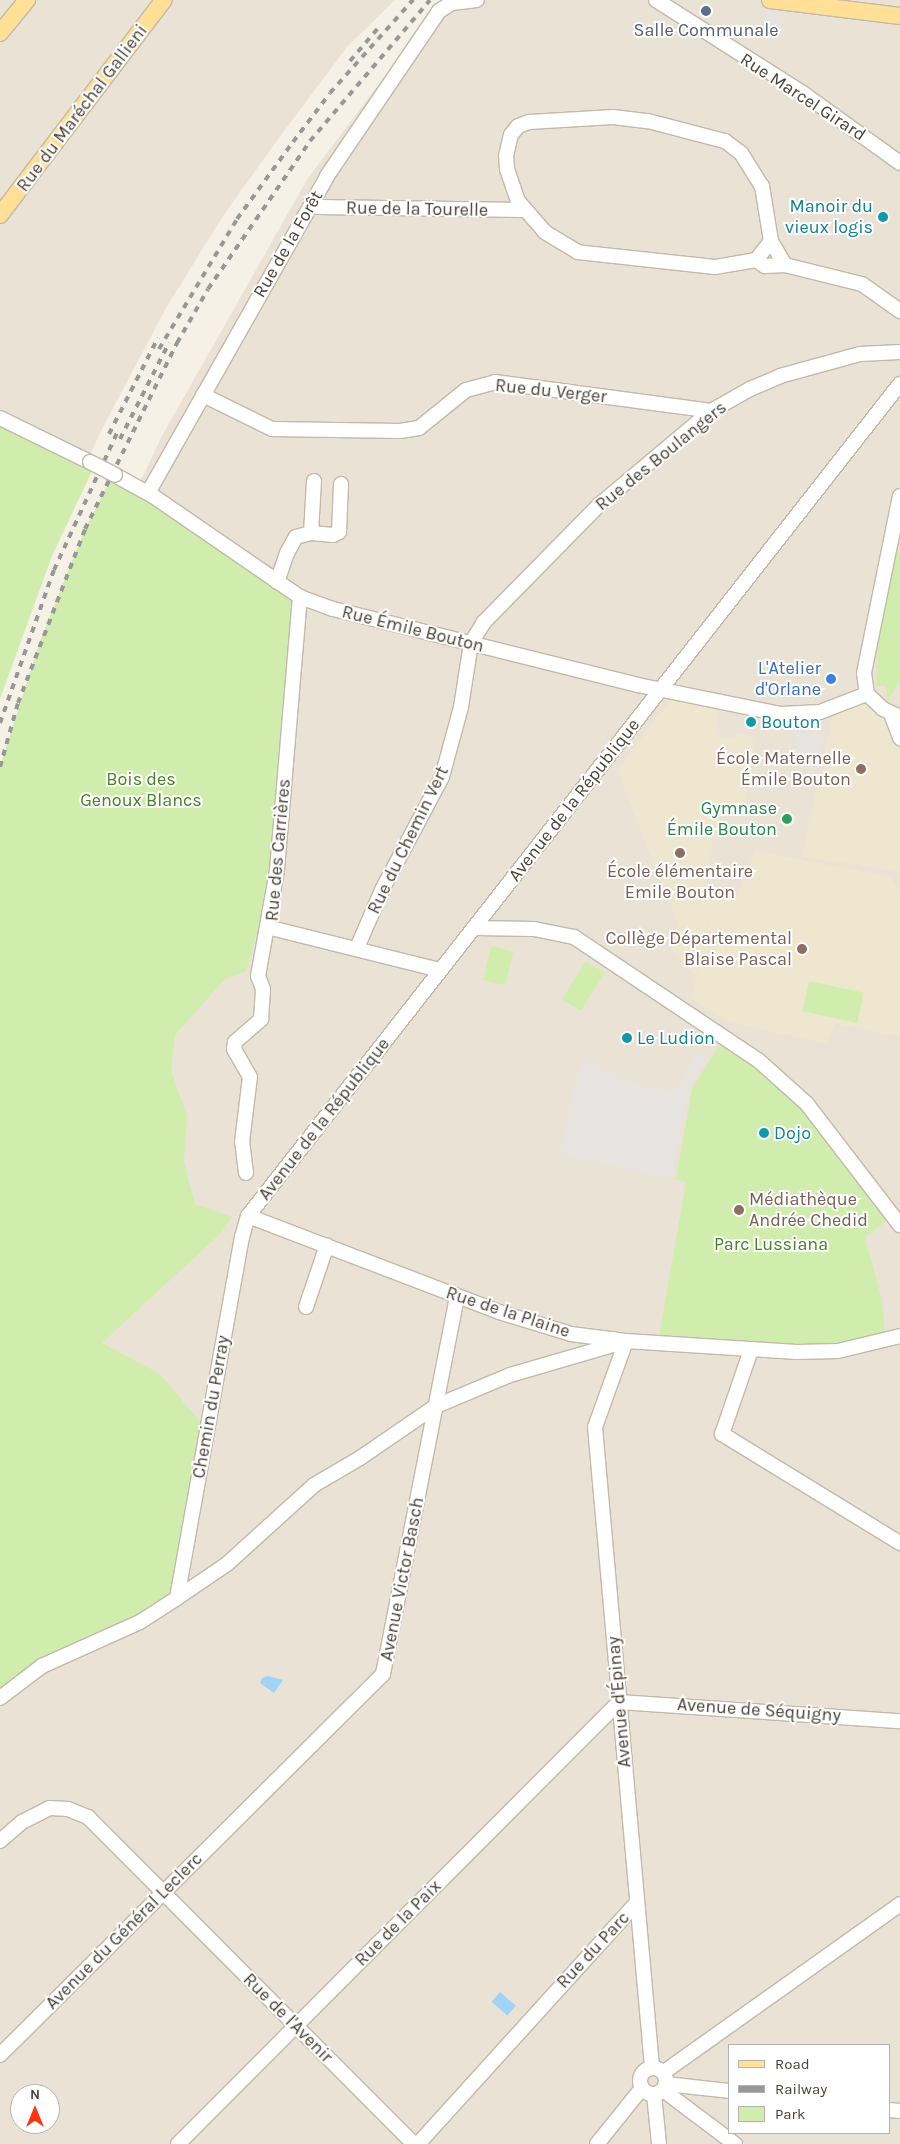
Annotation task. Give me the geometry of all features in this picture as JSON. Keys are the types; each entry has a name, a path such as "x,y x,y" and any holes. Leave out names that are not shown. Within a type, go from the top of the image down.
{"main road":[{"path":"0,33 27,0"},
{"name":"Rue du Maréchal Gallieni","path":"0,215 164,0"},
{"path":"770,0 830,4 900,16"}],"street":[{"name":"Rue de la Forêt","path":"148,493 311,203 444,6 478,0"},
{"name":"Rue Marcel Girard","path":"656,0 804,94 900,163"},
{"path":"771,241 756,260 716,267 591,255 563,246 524,210 512,190 506,162 511,135 518,126 540,121 633,119 718,139 737,150 762,186 771,241 785,265"},
{"name":"Rue de la Tourelle","path":"311,203 328,207 524,210"},
{"path":"756,260 764,266 785,265 862,284 900,311"},
{"name":"Rue des Boulangers","path":"471,643 484,622 599,505 711,411 750,389 780,376 860,354 900,352"},
{"name":"Rue du Verger","path":"203,395 272,429 400,431 419,428 466,390 495,382 711,411"},
{"name":"Avenue de la République","path":"248,1216 900,384"},
{"name":"Rue Émile Bouton","path":"0,418 148,493 300,597 333,609 660,689 792,715 820,712 867,694"},
{"path":"311,533 314,481"},
{"path":"277,582 291,543 296,537 311,533 333,535 339,532 342,484"},
{"path":"900,500 865,661 867,694 896,715 900,738"},
{"name":"Rue des Carrières","path":"300,597 277,870 267,927 440,970"},
{"name":"Rue du Chemin Vert","path":"357,948 383,888 442,777 461,707 471,643"},
{"path":"246,1173 242,1142 250,1077 246,1065 234,1049 234,1042 261,1019 263,989 258,976 267,927"},
{"path":"475,928 534,929 574,937 758,1060 807,1104 900,1225"},
{"name":"Rue de la Plaine","path":"248,1216 456,1296 571,1334 620,1340 750,1350 838,1351 900,1336"},
{"name":"Chemin du Perray","path":"177,1598 233,1284 248,1216"},
{"path":"306,1307 327,1245"},
{"name":"Avenue Victor Basch","path":"247,1807 383,1674 456,1296"},
{"path":"566,1358 571,1334"},
{"path":"0,1698 42,1666 140,1622 177,1598 227,1564 314,1485 366,1454 436,1406 510,1375 613,1345 620,1340"},
{"name":"Avenue d'Épinay","path":"620,1340 595,1427 636,1904 657,2083 659,2144"},
{"path":"750,1350 722,1434 900,1543"},
{"name":"Avenue de Séquigny","path":"619,1702 900,1721"},
{"name":"Rue de la Paix","path":"178,2144 619,1702"},
{"name":"Avenue du Général Leclerc","path":"0,2054 247,1807"},
{"name":"Rue de l'Avenir","path":"0,1841 32,1814 50,1808 68,1809 88,1818 414,2144"},
{"name":"Rue du Parc","path":"418,2144 636,1904"},
{"path":"597,2144 657,2083 900,1904"},
{"path":"657,2083 728,2092"},
{"path":"657,2083 735,2144"}],"shaded area":[{"path":"0,0 395,0 347,47 279,138 223,216 166,308 101,431 47,549 0,675"},
{"path":"442,0 900,0 900,2144 0,2144 0,871 99,567 163,434 308,178"},
{"path":"766,10 786,13 783,29 763,26"},
{"name":"École élémentaire Emile Bouton","path":"672,698 719,708 716,721 719,736 736,739 737,734 756,738 743,811 724,807 725,803 721,802 702,894 715,897 695,976 671,949 678,924 617,770"},
{"name":"École Maternelle Émile Bouton","path":"866,701 882,712 900,748 900,871 802,857 833,713"},
{"path":"795,732 824,736 819,769 790,765"},
{"name":"Collège Départemental Blaise Pascal","path":"755,851 890,877 900,895 900,1036 835,1023 826,1044 725,1020 691,998 716,897 736,900"},
{"path":"698,1052 707,1058 689,1086 671,1178 559,1153 582,1060 597,1064 616,1079 676,1094 680,1081"}],"green space":[{"path":"0,427 93,469 52,556 0,699"},
{"name":"Bois des Genoux Blancs","path":"112,476 300,597 279,820 264,907 246,971 225,979 175,1035 171,1070 187,1116 184,1162 195,1204 232,1217 220,1234 102,1343 160,1374 202,1424 172,1591 133,1617 82,1642 0,1698 0,767 40,641 85,529"},
{"path":"892,550 900,553 900,681 887,702 886,686 876,686 880,618"},
{"path":"491,946 513,951 506,985 483,980"},
{"path":"586,961 605,973 581,1011 562,999"},
{"path":"809,981 864,993 857,1023 803,1011"},
{"name":"Parc Lussiana","path":"721,1043 766,1075 800,1106 888,1220 865,1237 882,1300 885,1333 819,1346 659,1336 686,1182 676,1179 692,1088"}],"water":[{"path":"268,1676 283,1680 274,1693 260,1683 262,1678"},
{"path":"500,1992 516,2006 507,2016 491,2002"}],"railway":[{"path":"159,349 237,219 293,142 330,93 413,0"},
{"path":"0,767 18,703 85,529 177,343 208,289 310,141 430,0"},
{"path":"350,61 379,27"},
{"path":"109,434 158,338"},
{"path":"120,439 169,343"},
{"path":"0,723 54,570 119,429"}],"place":[{"name":"Salle Communale","path":"706,11"},
{"name":"Manoir du vieux logis","path":"883,217"},
{"name":"L'Atelier d'Orlane","path":"831,679"},
{"name":"Bouton","path":"751,722"},
{"name":"École Maternelle Émile Bouton","path":"861,769"},
{"name":"Gymnase Émile Bouton","path":"787,819"},
{"name":"École élémentaire Emile Bouton","path":"680,853"},
{"name":"Collège Départemental Blaise Pascal","path":"802,949"},
{"name":"Le Ludion","path":"627,1038"},
{"name":"Dojo","path":"764,1133"},
{"name":"Médiathèque Andrée Chedid","path":"739,1210"}]}
